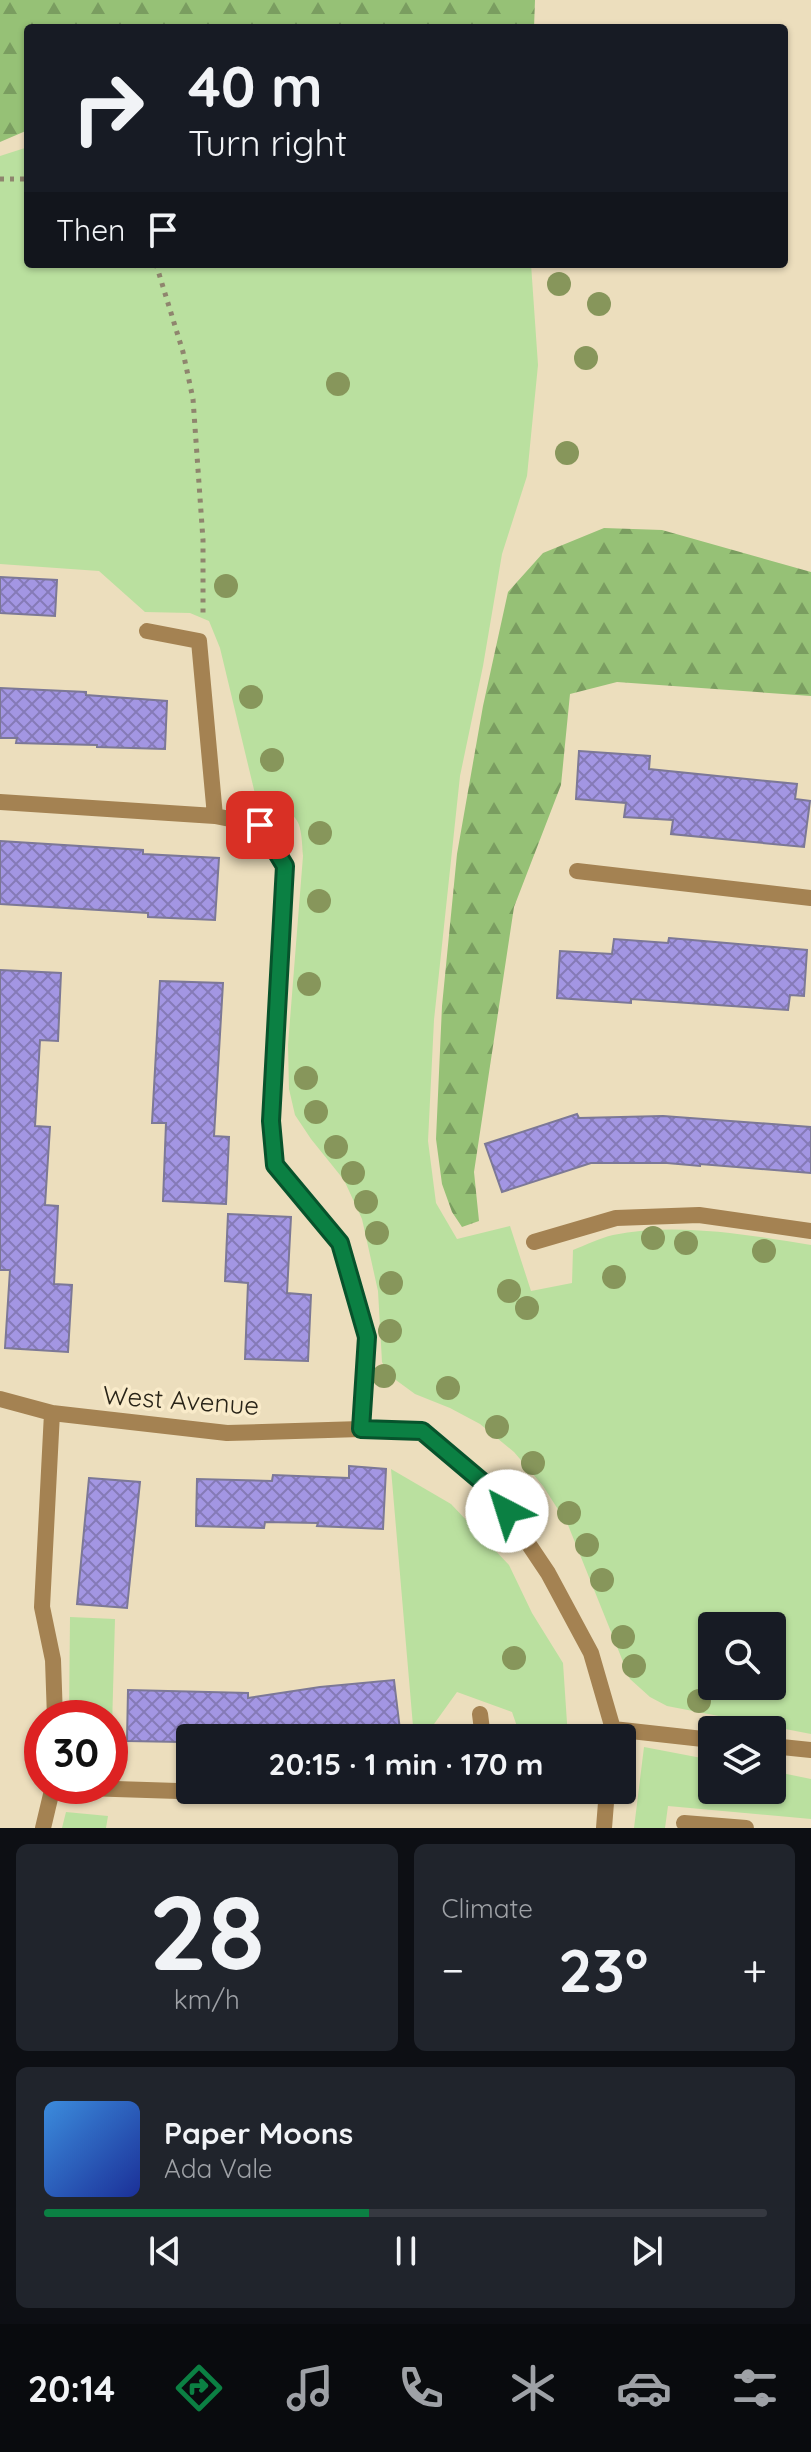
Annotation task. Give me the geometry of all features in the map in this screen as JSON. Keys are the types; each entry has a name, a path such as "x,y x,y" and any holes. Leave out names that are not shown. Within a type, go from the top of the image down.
{"street":[{"path":"147,631 199,641 215,816"},
{"path":"0,802 215,816 260,825 285,866 271,1121 275,1165 340,1243 367,1337 361,1429"},
{"path":"577,871 811,898"},
{"path":"534,1242 616,1218 699,1215 811,1231"},
{"name":"West Avenue","path":"0,1399 52,1413 227,1433 361,1429 422,1431 493,1491 548,1573 591,1653 609,1724"},
{"path":"52,1413 42,1607 53,1660 54,1700"},
{"path":"480,1714 481,1724"},
{"path":"636,1735 698,1739"},
{"path":"786,1747 811,1750"},
{"path":"128,1789 176,1790"},
{"path":"43,1828 49,1804"},
{"path":"604,1828 606,1804"},
{"path":"684,1823 746,1828"}],"path":[{"path":"0,179 24,179"},
{"path":"157,268 183,352 193,399 203,540 204,614 199,641"}],"green space":[{"path":"0,0 535,0 534,24 24,24 24,132 0,142"},
{"path":"24,148 24,268 531,268 538,365 527,476 502,554 460,776 434,1020 428,1141 436,1203 457,1239 510,1226 531,1291 572,1283 573,1250 613,1235 637,1231 687,1230 738,1234 811,1245 811,1734 786,1729 786,1716 718,1716 667,1706 650,1697 630,1679 568,1525 543,1486 514,1452 480,1424 415,1394 389,1375 382,1362 378,1291 362,1219 344,1180 295,1115 289,1089 288,1045 303,856 298,821 287,812 256,798 220,648 209,621 190,613 145,612 99,571 0,564 0,156"},
{"path":"604,528 662,530 811,572 811,696 617,682 570,694 561,785 514,907 474,1172 479,1221 462,1227 452,1212 442,1184 436,1139 442,1006 457,854 483,706 508,592 543,553"},
{"path":"391,1469 451,1504 509,1565 532,1613 563,1663 567,1724 516,1724 512,1712 457,1692 434,1724 413,1724"},
{"path":"70,1617 115,1619 113,1700 69,1700"},
{"path":"644,1747 698,1757 698,1804 786,1804 786,1774 811,1779 811,1819 668,1806 665,1828 634,1828"},
{"path":"66,1812 108,1816 106,1828 62,1828"}],"building":[{"path":"0,577 57,580 55,616 0,613"},
{"path":"0,688 86,692 86,695 167,701 165,749 16,743 17,738 0,738"},
{"path":"579,751 650,756 649,769 797,784 795,799 810,801 804,847 671,834 673,820 624,817 626,803 576,799"},
{"path":"0,841 219,858 215,920 0,904"},
{"path":"669,938 807,950 804,996 790,995 788,1010 631,999 631,1003 557,998 560,951 612,954 614,939 668,943"},
{"path":"0,970 61,973 58,1041 40,1040 35,1126 50,1127 45,1205 58,1206 54,1284 72,1285 68,1352 5,1348 10,1270 0,1270"},
{"path":"160,981 223,983 214,1136 229,1137 226,1204 163,1201 166,1123 152,1123"},
{"path":"577,1114 579,1118 663,1116 811,1127 811,1173 700,1164 591,1163 502,1192 485,1144"},
{"path":"228,1214 291,1217 287,1293 311,1295 308,1361 245,1359 248,1283 225,1281"},
{"path":"349,1466 386,1469 383,1529 265,1522 264,1528 196,1526 197,1479 272,1481 273,1475 349,1478"},
{"path":"89,1478 140,1482 127,1608 77,1604"},
{"path":"394,1680 399,1724 176,1724 176,1742 128,1741 128,1690 248,1693 248,1698"}],"route":[{"path":"260,825 285,866 271,1121 275,1165 340,1243 367,1337 361,1429 422,1431 493,1491 507,1511"}]}
